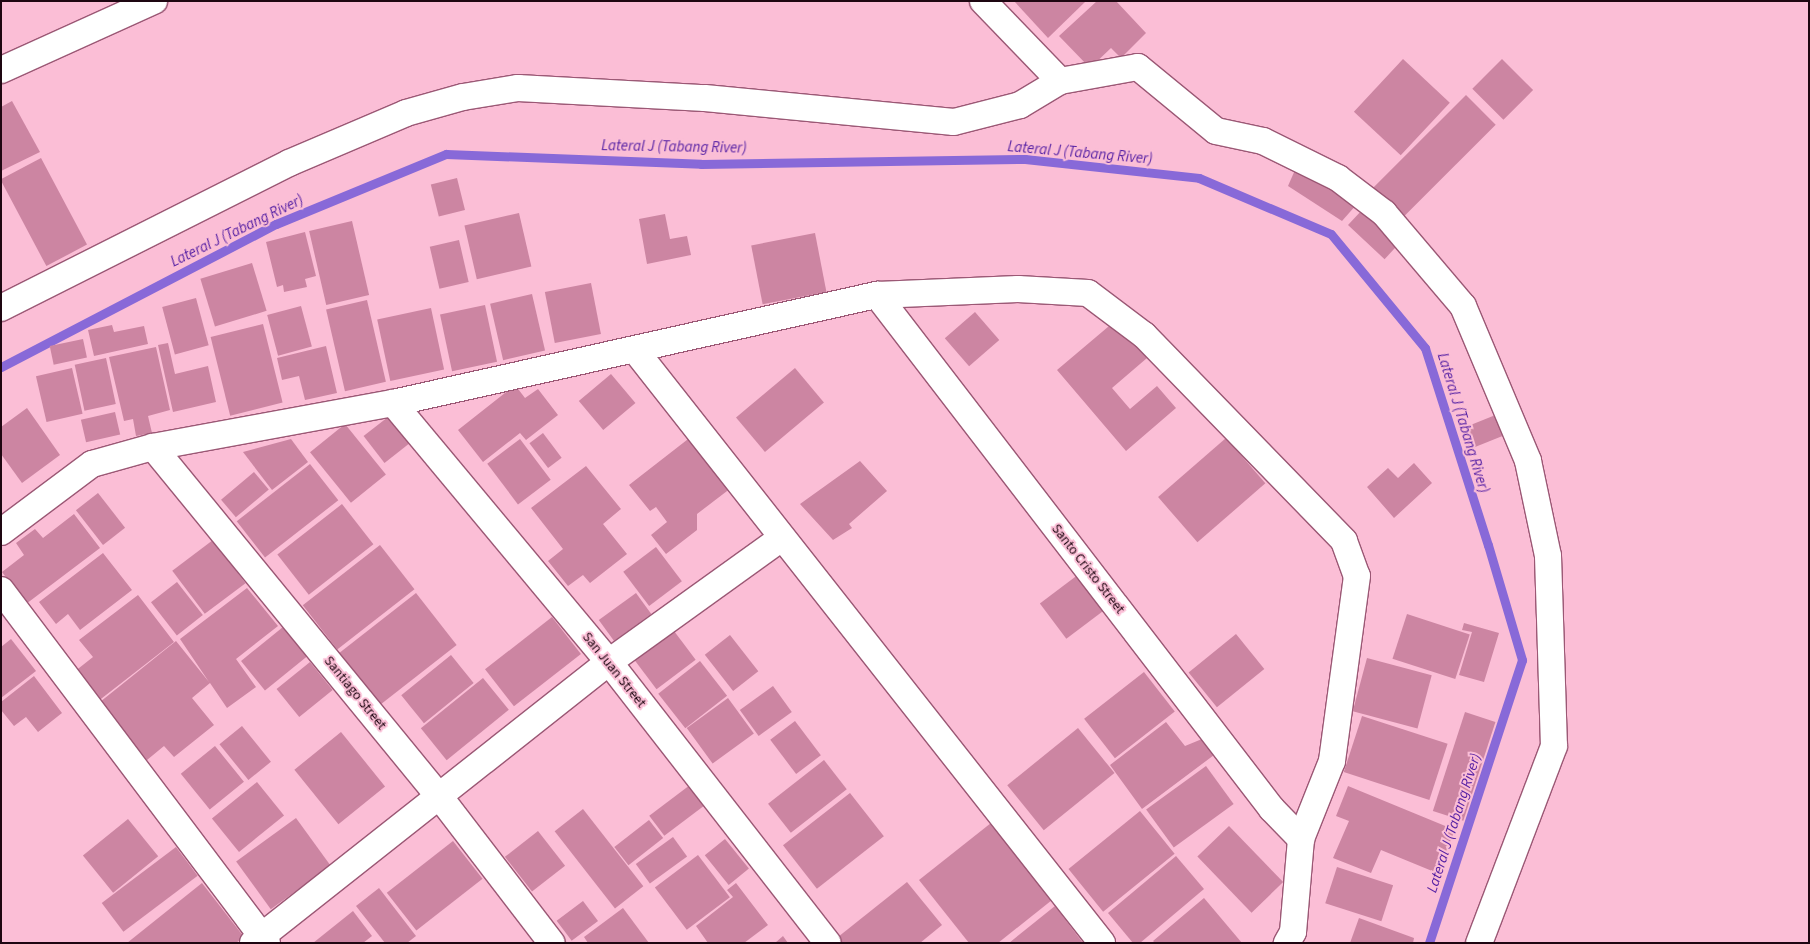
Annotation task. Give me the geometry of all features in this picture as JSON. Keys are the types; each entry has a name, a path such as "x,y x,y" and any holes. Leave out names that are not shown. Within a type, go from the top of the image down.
{"street":[{"path":"1,70 154,1"},
{"path":"983,1 1060,81"},
{"path":"1,308 289,163 406,113 464,97 528,88 705,98 954,122 1020,106 1060,81 1138,67 1216,131 1263,141 1338,178 1384,213 1463,306 1528,461 1548,556 1554,746 1479,943"},
{"path":"1,532 92,464 153,447 392,403 877,295 1018,289 1088,293 1144,336 1344,541 1357,576 1332,761 1301,839 1293,932 1287,943"},
{"name":"Santo Cristo Street","path":"877,295 1272,809 1301,839"},
{"path":"635,350 780,539 1102,943"},
{"name":"San Juan Street","path":"392,403 609,662 828,943"},
{"name":"Santiago Street","path":"153,447 439,796 552,943"},
{"path":"1,590 260,940 609,662 780,539"}],"building":[{"path":"1014,1 1086,1 1048,38"},
{"path":"1097,1 1116,1 1146,33 1121,58 1111,48 1090,68 1059,36"},
{"path":"1403,59 1450,103 1401,155 1354,112"},
{"path":"1502,59 1533,90 1503,120 1472,89"},
{"path":"1466,95 1496,125 1402,218 1373,188"},
{"path":"12,101 40,152 1,171 1,107"},
{"path":"41,158 87,245 46,266 1,181"},
{"path":"1295,170 1317,174 1357,204 1342,221 1288,186"},
{"path":"457,178 465,210 439,217 431,185"},
{"path":"1363,209 1400,243 1385,259 1348,225"},
{"path":"519,213 531,267 477,279 464,226"},
{"path":"665,214 670,239 687,236 691,255 647,264 639,219"},
{"path":"352,221 369,295 326,305 309,231"},
{"path":"305,232 316,276 305,279 307,287 284,292 283,285 277,287 266,242"},
{"path":"815,233 826,292 763,304 751,245"},
{"path":"459,240 469,282 439,289 430,247"},
{"path":"252,263 267,311 215,327 200,279"},
{"path":"591,283 601,334 555,343 545,292"},
{"path":"532,294 545,351 503,360 490,304"},
{"path":"196,298 209,345 175,354 162,307"},
{"path":"367,300 386,382 345,391 326,309"},
{"path":"485,305 497,362 452,371 440,315"},
{"path":"301,306 312,347 278,356 267,315"},
{"path":"431,308 444,370 390,381 377,319"},
{"path":"975,312 999,340 969,366 945,338"},
{"path":"1115,321 1147,358 1112,388 1130,409 1157,386 1176,408 1126,451 1057,370"},
{"path":"263,324 283,403 230,416 211,337"},
{"path":"112,325 114,332 144,326 148,344 94,356 88,330"},
{"path":"83,339 87,358 54,365 50,346"},
{"path":"168,343 175,374 208,366 216,402 173,412 158,345"},
{"path":"326,346 337,393 305,400 299,376 282,380 277,358"},
{"path":"156,347 170,410 148,416 152,433 136,436 133,419 124,421 109,357"},
{"path":"106,358 116,404 84,411 75,365"},
{"path":"72,368 83,414 47,422 36,376"},
{"path":"795,368 824,402 765,452 736,417"},
{"path":"611,374 635,403 603,430 579,401"},
{"path":"515,385 525,398 538,389 558,415 526,440 520,433 483,462 458,430"},
{"path":"27,408 60,455 22,483 1,454 1,427"},
{"path":"115,412 120,434 86,442 81,420"},
{"path":"1498,414 1506,434 1470,449 1462,429"},
{"path":"388,417 409,444 385,463 364,436"},
{"path":"345,424 386,475 351,503 310,452"},
{"path":"543,433 562,458 548,468 529,443"},
{"path":"692,436 731,488 697,514 697,530 666,554 651,535 667,522 656,507 650,511 629,485"},
{"path":"1226,438 1265,483 1197,542 1158,497"},
{"path":"291,439 308,462 272,490 243,452"},
{"path":"520,439 551,480 518,504 487,464"},
{"path":"860,461 887,491 849,524 852,528 833,540 800,504"},
{"path":"1414,463 1432,483 1394,518 1367,487 1388,468 1398,478"},
{"path":"310,464 338,500 265,558 237,521"},
{"path":"586,466 621,509 603,524 627,554 590,583 583,575 568,586 548,561 563,549 531,508"},
{"path":"254,472 269,490 236,517 221,500"},
{"path":"98,493 125,528 103,545 76,510"},
{"path":"342,504 373,544 309,595 277,554"},
{"path":"74,514 100,548 26,604 2,572 24,555 16,543 35,529 43,538"},
{"path":"213,540 245,583 205,614 172,571"},
{"path":"380,545 414,589 337,649 303,605"},
{"path":"656,547 682,581 649,606 623,572"},
{"path":"103,553 132,590 80,630 68,614 56,624 39,602"},
{"path":"1079,574 1105,609 1066,639 1040,603"},
{"path":"177,582 203,615 177,635 151,602"},
{"path":"247,588 278,626 236,659 256,687 227,708 210,683 192,698 214,725 174,757 164,746 147,760 100,702 176,641 209,682 180,639"},
{"path":"416,593 457,645 380,705 340,653"},
{"path":"636,593 651,614 614,641 599,620"},
{"path":"138,595 174,642 97,702 74,672 93,657 79,640"},
{"path":"1407,614 1470,634 1455,679 1392,659"},
{"path":"552,617 581,654 514,706 485,669"},
{"path":"1464,623 1499,633 1484,682 1459,675 1472,632 1462,630"},
{"path":"283,627 307,657 265,691 241,661"},
{"path":"674,631 696,660 657,689 635,660"},
{"path":"1236,634 1264,669 1217,707 1189,672"},
{"path":"730,635 758,671 733,691 705,655"},
{"path":"11,639 36,671 1,698 1,647"},
{"path":"451,655 474,683 424,723 401,695"},
{"path":"1367,658 1432,675 1417,728 1353,711"},
{"path":"700,661 727,696 685,728 658,694"},
{"path":"310,662 333,690 299,717 277,689"},
{"path":"1144,672 1175,711 1115,758 1084,719"},
{"path":"34,676 62,713 38,732 26,717 14,726 1,710 1,702"},
{"path":"483,678 509,710 447,760 421,728"},
{"path":"773,686 792,712 759,736 740,710"},
{"path":"728,698 754,734 713,764 687,728"},
{"path":"1465,712 1495,722 1463,821 1433,811"},
{"path":"1362,716 1448,744 1429,800 1344,772"},
{"path":"795,721 821,755 796,774 770,740"},
{"path":"1166,722 1185,746 1202,739 1214,755 1142,809 1110,765"},
{"path":"242,726 271,762 248,780 219,744"},
{"path":"1078,728 1115,773 1044,830 1007,785"},
{"path":"341,732 385,786 338,824 294,770"},
{"path":"215,746 244,782 210,809 181,774"},
{"path":"824,760 847,789 791,833 768,804"},
{"path":"1206,766 1234,804 1174,848 1146,809"},
{"path":"257,782 284,815 239,852 212,819"},
{"path":"690,785 705,805 664,836 649,816"},
{"path":"1348,786 1455,830 1437,873 1381,850 1371,873 1333,858 1349,821 1336,816"},
{"path":"850,793 884,836 817,889 783,845"},
{"path":"583,809 643,886 615,908 555,831"},
{"path":"1140,811 1175,854 1103,912 1069,869"},
{"path":"296,818 331,866 271,909 236,861"},
{"path":"128,819 158,856 113,893 83,856"},
{"path":"649,820 663,838 628,865 614,847"},
{"path":"991,823 1052,900 998,943 969,943 919,880"},
{"path":"1229,826 1283,882 1252,913 1197,857"},
{"path":"538,831 565,866 532,892 505,857"},
{"path":"673,837 687,856 650,883 636,864"},
{"path":"725,839 749,869 729,885 705,855"},
{"path":"453,841 483,879 416,931 387,893"},
{"path":"176,847 198,876 123,932 102,903"},
{"path":"698,855 730,897 687,930 655,887"},
{"path":"1176,856 1204,889 1140,943 1133,943 1108,913"},
{"path":"1337,867 1393,885 1381,921 1325,903"},
{"path":"907,882 942,925 920,943 842,943 838,937"},
{"path":"202,883 244,937 236,943 127,943"},
{"path":"736,883 768,925 744,943 708,943 696,926 733,897 727,890"},
{"path":"379,888 416,936 407,943 385,943 356,906"},
{"path":"1204,898 1242,943 1155,943 1153,941"},
{"path":"583,901 598,921 572,941 557,921"},
{"path":"1055,906 1083,943 1009,943"},
{"path":"623,908 649,943 588,943 584,937"},
{"path":"353,911 372,936 363,943 313,943"},
{"path":"1359,918 1414,938 1413,943 1350,943"},
{"path":"783,936 788,943 775,943"}],"waterway":[{"name":"Lateral J (Tabang River)","path":"1,367 276,224 446,154 701,164 1025,159 1199,178 1331,234 1425,348 1488,545 1522,660 1429,943"}]}
